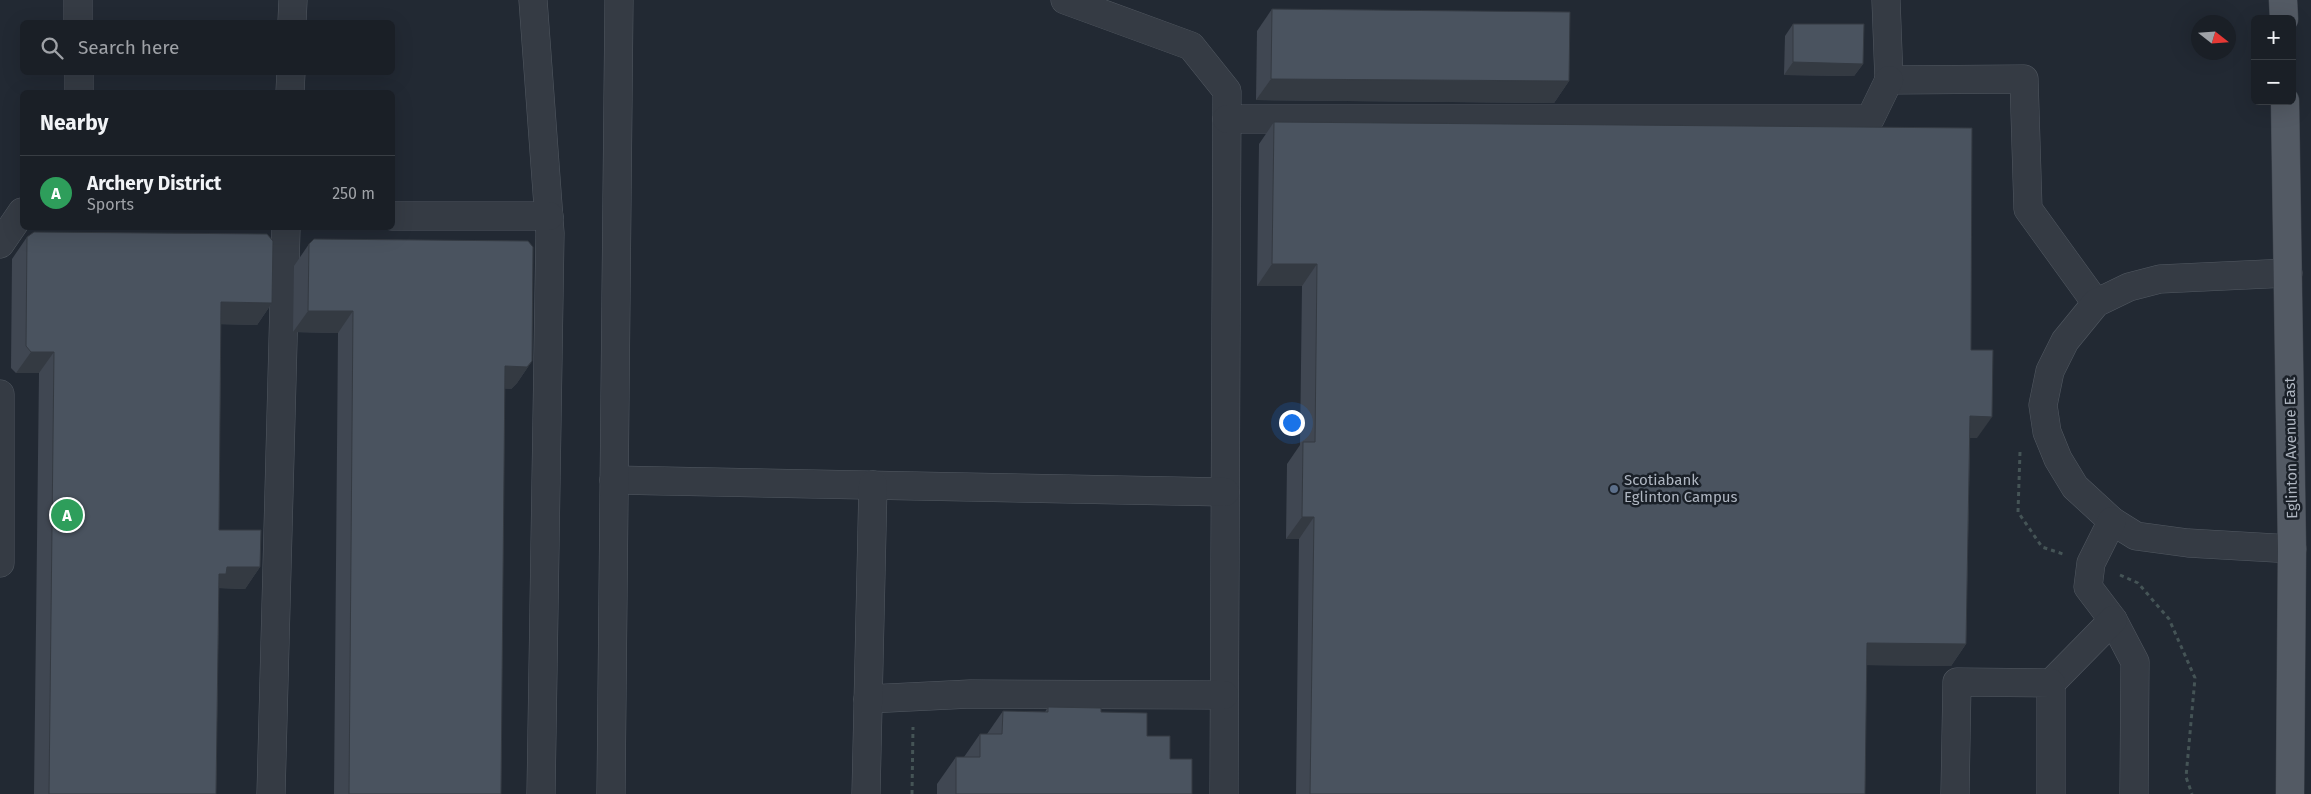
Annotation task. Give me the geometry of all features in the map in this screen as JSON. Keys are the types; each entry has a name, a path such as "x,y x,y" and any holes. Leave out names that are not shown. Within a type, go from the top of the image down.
{"main road":[{"path":"2283,0 2284,15"},
{"name":"Eglinton Avenue East","path":"2285,105 2292,550 2290,794"}],"lane":[{"path":"78,0 78,20"},
{"path":"292,20 293,0"},
{"path":"533,0 549,216 541,794"},
{"path":"611,794 619,0"},
{"path":"1066,0 1191,46 1227,90 1224,794"},
{"path":"1227,120 1870,119 1890,80 1886,0"},
{"path":"78,75 79,90"},
{"path":"290,90 291,75"},
{"path":"1890,80 2024,80 2028,209 2096,303"},
{"path":"0,244 20,215"},
{"path":"395,216 549,216"},
{"path":"270,794 286,230"},
{"path":"2288,273 2160,279 2129,287 2096,303 2065,341 2050,371 2043,406 2047,432 2058,459 2075,487 2112,521 2136,536 2188,544 2292,550"},
{"path":"0,394 2,470 0,562"},
{"path":"614,480 1226,492"},
{"path":"866,794 873,485"},
{"path":"2112,521 2091,563 2088,587 2113,620 2135,662 2134,794"},
{"path":"2051,794 2051,683 2113,620"},
{"path":"1956,794 1957,682 2051,683"},
{"path":"868,699 970,694 1224,695"}],"path":[{"path":"912,794 914,697"}],"building":[{"path":"1272,9 1570,12 1569,81 1271,79"},
{"path":"1793,24 1864,24 1863,64 1793,62"},
{"path":"1274,122 1972,128 1971,350 1993,350 1992,417 1970,416 1966,644 1867,643 1865,794 1310,794 1314,517 1302,517 1303,442 1315,442 1317,264 1272,264"},
{"path":"34,232 267,234 273,241 272,303 221,302 219,530 261,530 260,567 227,567 226,574 219,574 216,794 49,794 54,352 31,352 26,346 27,237"},
{"path":"314,239 528,241 533,247 532,361 527,367 505,366 501,794 349,794 353,311 308,311 309,244"},
{"path":"1048,707 1101,708 1101,712 1147,713 1147,736 1170,736 1170,759 1192,759 1192,794 956,794 956,757 980,757 980,734 1002,734 1003,711 1048,712"}],"place":[{"name":"Scotiabank Eglinton Campus","path":"1614,489"},
{"name":"Archery District","path":"67,515"}]}
